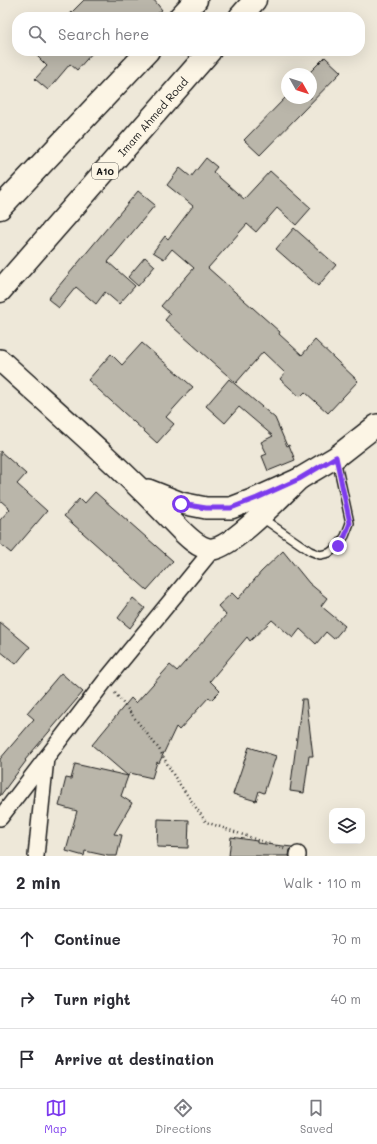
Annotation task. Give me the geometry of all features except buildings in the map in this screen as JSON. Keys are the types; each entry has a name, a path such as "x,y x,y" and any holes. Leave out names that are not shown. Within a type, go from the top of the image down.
{"highway":[{"path":"185,12 196,0"},
{"path":"244,12 255,0"},
{"path":"0,208 143,56"},
{"name":"Imam Ahmed Road","path":"0,291 206,56"}],"main road":[{"path":"0,360 140,487 188,536 200,546 213,549 227,544 260,517 299,479"},
{"path":"140,487 181,504 206,508 231,508 299,479 336,457 377,425"}],"street":[{"path":"0,818 105,681 213,549"},
{"path":"36,856 46,758"}],"lane":[{"path":"260,517 310,551 320,556 329,553 338,546 345,536 350,523 336,457"}],"path":[{"path":"105,681 159,749 174,776 206,822 298,855"}],"route":[{"path":"181,504 206,508 231,508 299,479 336,457 350,523 345,536 338,546"}]}
